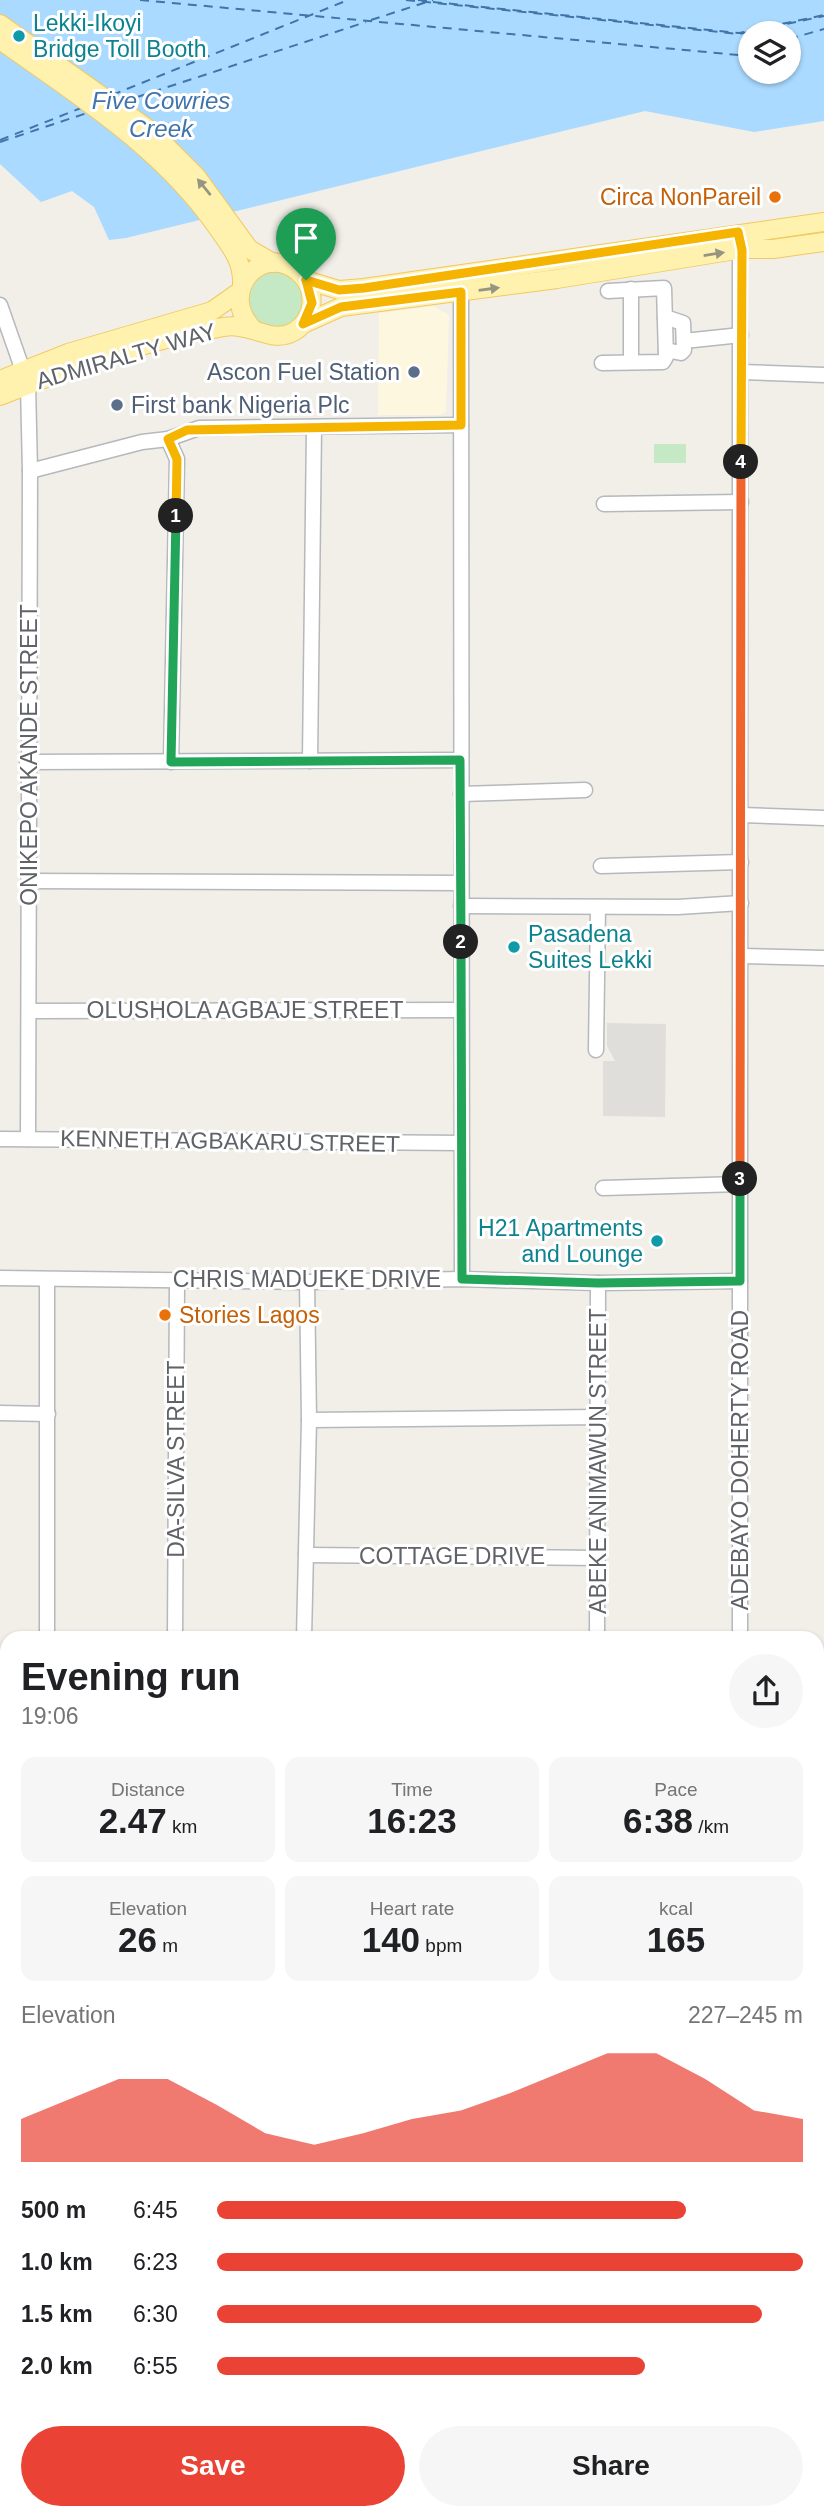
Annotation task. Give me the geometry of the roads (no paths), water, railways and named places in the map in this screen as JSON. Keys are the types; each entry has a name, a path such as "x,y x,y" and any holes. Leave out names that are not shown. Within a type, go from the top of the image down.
{"main road":[{"path":"0,24 150,131 196,176 238,246 241,264 241,313 254,330 274,337 295,331 303,324 341,307 461,292 740,241 824,222"},
{"path":"0,40 141,142 185,186 238,246 260,258 292,267 306,280 325,288 351,289 740,241 774,249 824,242"},
{"path":"241,288 255,270 273,263"},
{"path":"303,324 312,303 306,280"},
{"name":"ADMIRALTY WAY","path":"0,396 68,353 212,311 241,288"},
{"name":"ADMIRALTY WAY","path":"0,380 25,379 62,372 197,332 233,326 254,330"}],"street":[{"name":"ADEBAYO DOHERTY ROAD","path":"740,241 740,1631"},
{"path":"603,363 663,362 666,350 664,288 608,291"},
{"path":"631,289 631,362"},
{"path":"461,292 462,1279"},
{"name":"ONIKEPO AKANDE STREET","path":"0,304 25,379 30,471 27,762 30,881 28,1139"},
{"path":"665,317 683,323 684,341 683,352 666,350"},
{"path":"684,341 741,335"},
{"path":"741,372 824,376"},
{"path":"30,471 150,440 168,439 199,428 461,425"},
{"path":"310,761 314,427"},
{"path":"168,439 177,459 171,762"},
{"path":"604,504 741,502"},
{"path":"27,762 460,760"},
{"path":"461,794 584,790"},
{"path":"741,815 824,818"},
{"path":"601,866 741,862"},
{"path":"30,881 461,883"},
{"path":"461,906 598,907 741,903"},
{"path":"596,1050 598,907"},
{"path":"741,956 824,958"},
{"name":"OLUSHOLA AGBAJE STREET","path":"29,1011 461,1010"},
{"name":"KENNETH AGBAKARU STREET","path":"0,1139 461,1143"},
{"path":"603,1188 740,1184"},
{"name":"CHRIS MADUEKE DRIVE","path":"0,1278 307,1282 462,1279 598,1283 740,1281"},
{"path":"47,1280 47,1631"},
{"name":"DA-SILVA STREET","path":"175,1631 177,1280"},
{"path":"304,1631 309,1420 307,1282"},
{"name":"ABEKE ANIMAWUN STREET","path":"597,1631 598,1283"},
{"path":"0,1413 48,1414"},
{"path":"309,1420 599,1417"},
{"name":"COTTAGE DRIVE","path":"306,1555 598,1558"}],"water":[{"name":"Five Cowries Creek","path":"0,0 824,0 824,121 754,132 645,111 109,240 94,207 72,191 41,202 0,164"}],"place":[{"name":"Lekki-Ikoyi Bridge Toll Booth","path":"19,36"},
{"name":"Circa NonPareil","path":"775,197"},
{"name":"Ascon Fuel Station","path":"414,372"},
{"name":"First bank Nigeria Plc","path":"117,405"},
{"name":"Pasadena Suites Lekki","path":"514,947"},
{"name":"H21 Apartments and Lounge","path":"657,1241"},
{"name":"Stories Lagos","path":"165,1315"}]}
